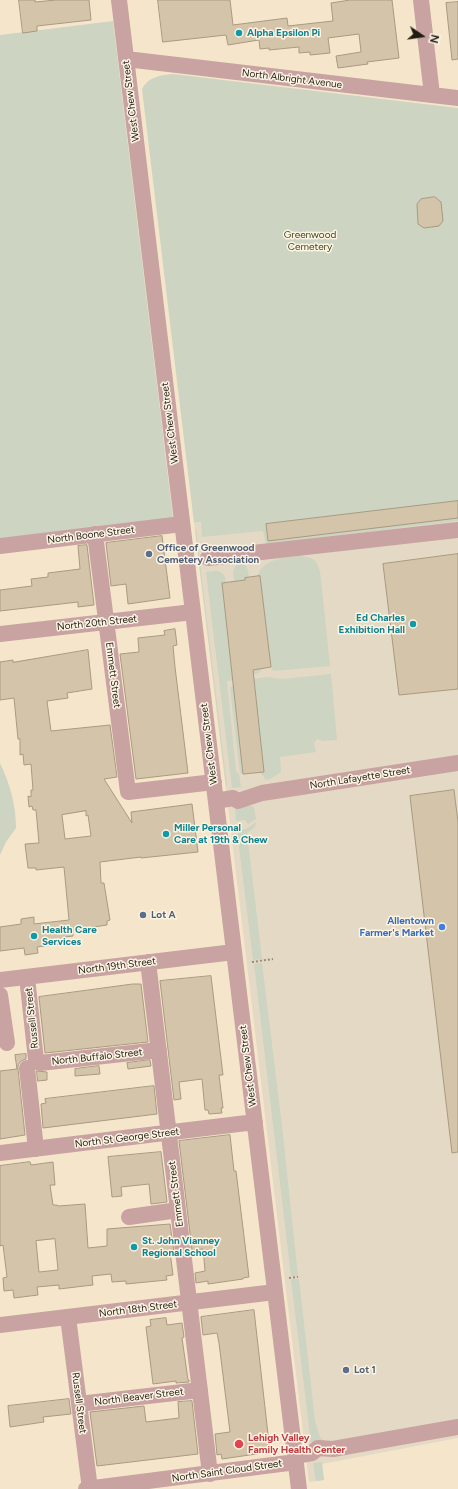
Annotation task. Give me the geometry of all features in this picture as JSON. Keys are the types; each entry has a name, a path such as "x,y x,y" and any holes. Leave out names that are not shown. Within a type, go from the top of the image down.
{"street":[{"name":"West Chew Street","path":"119,0 299,1489"},
{"path":"421,0 432,95"},
{"name":"North Albright Avenue","path":"126,59 458,98"},
{"name":"North Boone Street","path":"0,546 182,524"},
{"path":"208,558 458,530"},
{"name":"Emmett Street","path":"95,534 128,792 214,782"},
{"name":"North 20th Street","path":"0,634 193,612"},
{"name":"North Lafayette Street","path":"216,801 233,798 236,792 262,794 458,763"},
{"name":"North 19th Street","path":"0,980 234,952"},
{"name":"Emmett Street","path":"148,962 210,1474"},
{"name":"Russell Street","path":"27,977 36,1149"},
{"path":"0,995 7,1043"},
{"name":"North Buffalo Street","path":"31,1064 159,1050"},
{"name":"North St George Street","path":"0,1153 255,1122"},
{"path":"129,1217 178,1210"},
{"name":"North 18th Street","path":"0,1325 275,1292"},
{"name":"Russell Street","path":"68,1317 90,1488"},
{"name":"North Beaver Street","path":"79,1404 200,1390"},
{"name":"North Saint Cloud Street","path":"86,1489 210,1474 296,1459 312,1453 318,1456 333,1449 458,1428"}],"path":[{"path":"252,962 273,959"},
{"path":"289,1278 298,1277"}],"shaded area":[{"path":"458,492 458,1438 322,1464 324,1480 309,1482 194,523"}],"green space":[{"path":"113,21 173,518 0,539 0,35"},
{"name":"Greenwood Cemetery","path":"173,74 458,108 458,521 266,544 263,531 202,537 201,522 194,523 142,89 151,79 155,77"},
{"path":"196,530 227,786 226,786"},
{"path":"300,556 313,559 317,563 320,571 330,666 273,671 271,667 260,577 257,577 264,566 274,560"},
{"path":"241,563 246,567 249,578 245,578 255,669 262,669 259,673 248,676 233,573 236,566"},
{"path":"219,571 222,573 226,580 226,583 222,583 232,671 241,679 227,681 236,771 239,774 241,787 232,788 206,572"},
{"path":"331,674 337,740 323,741 317,739 314,743 316,752 280,757 281,772 266,780 260,772 264,771 255,686 251,679 269,677 282,679"},
{"path":"235,685 234,688 243,774 240,773 230,688"},
{"path":"0,763 12,795 16,828 6,842 0,855"},
{"path":"252,806 254,808 256,819 248,824 245,820 236,821 235,807"},
{"path":"256,822 255,827 247,833 262,959 253,960 237,830 246,829"},
{"path":"262,963 282,1126 298,1276 291,1276 254,964"},
{"path":"291,1279 299,1279 315,1421 320,1437 324,1441 311,1443"},
{"path":"322,1462 324,1480 316,1481 313,1463"}],"building":[{"path":"19,0 35,0 35,2 56,0 89,0 91,20 37,26 37,31 23,33"},
{"path":"158,0 230,0 233,25 287,18 288,26 333,21 331,3 350,0 392,0 399,58 367,62 368,64 338,68 336,56 361,52 359,34 328,38 330,53 310,55 310,52 299,53 299,47 269,50 269,48 260,49 259,40 228,45 226,35 163,42"},
{"path":"458,2 458,59 452,60 446,3"},
{"path":"435,197 441,202 443,221 439,226 424,228 418,224 417,204 421,199"},
{"path":"458,501 458,518 268,541 266,524"},
{"path":"162,536 170,598 128,604 126,584 111,586 106,543"},
{"path":"87,545 94,605 78,607 78,602 0,611 0,590 32,586 31,579 48,577 48,573 80,569 78,546"},
{"name":"Ed Charles Exhibition Hall","path":"458,554 458,689 399,695 383,564"},
{"path":"260,576 271,667 253,670 264,772 243,774 222,583 245,580 245,578"},
{"path":"175,629 177,645 173,646 188,773 136,779 120,654 139,652 138,638 165,635 164,631"},
{"path":"88,650 92,689 67,693 68,698 47,701 51,731 110,725 117,777 104,779 132,823 131,812 192,804 198,852 100,862 101,883 104,883 110,920 107,921 107,925 73,930 73,936 65,937 66,943 37,947 38,953 25,955 24,948 0,951 0,927 21,924 21,919 34,917 34,924 69,920 64,867 36,870 36,868 28,868 25,844 39,843 36,810 33,810 32,806 29,807 28,796 31,797 31,790 33,790 31,764 24,765 23,754 20,755 20,739 18,739 14,698 0,700 0,662 13,660 13,662","holes":["86,811 86,816 88,815 91,836 65,839 62,815"]},
{"name":"Allentown Farmer's Market","path":"454,790 458,822 458,1152 452,1153 410,796"},
{"path":"211,976 223,1075 219,1075 223,1108 221,1108 222,1113 209,1114 208,1110 205,1110 202,1079 179,1082 181,1099 174,1100 160,981"},
{"path":"141,984 148,1042 45,1053 39,997"},
{"path":"26,1054 26,1059 21,1061 18,1065 25,1135 0,1139 0,1071 17,1069 15,1055"},
{"path":"150,1060 151,1066 128,1069 127,1063"},
{"path":"99,1066 100,1074 75,1076 75,1069"},
{"path":"37,1071 47,1072 47,1080 38,1081"},
{"path":"154,1086 157,1114 43,1128 41,1104 46,1103 45,1099"},
{"path":"230,1135 249,1277 208,1284 208,1281 196,1283 195,1273 205,1271 203,1249 192,1250 179,1141"},
{"path":"161,1152 167,1202 151,1204 149,1184 121,1187 122,1196 112,1197 108,1157"},
{"path":"30,1162 31,1165 53,1162 55,1185 50,1185 53,1205 85,1204 88,1248 107,1246 107,1229 170,1224 174,1252 170,1252 173,1275 166,1276 167,1280 126,1284 126,1281 112,1282 111,1274 92,1276 93,1285 59,1289 59,1285 37,1287 38,1295 14,1298 13,1290 4,1291 3,1278 7,1277 3,1245 0,1246 0,1166","holes":["55,1239 58,1270 39,1272 36,1241"]},
{"path":"254,1310 270,1452 222,1459 221,1454 217,1455 215,1434 230,1432 219,1343 217,1333 203,1335 201,1317"},
{"path":"166,1318 167,1325 182,1323 184,1337 182,1338 189,1382 176,1383 176,1381 153,1384 146,1327 151,1326 150,1320"},
{"path":"69,1399 71,1414 43,1417 44,1422 10,1427 8,1406"},
{"path":"192,1401 198,1454 97,1466 90,1412 144,1406 146,1422 179,1418 178,1402"}],"place":[{"name":"Alpha Epsilon Pi","path":"239,33"},
{"name":"Office of Greenwood Cemetery Association","path":"149,554"},
{"name":"Ed Charles Exhibition Hall","path":"413,624"},
{"name":"Miller Personal Care at 19th & Chew","path":"166,834"},
{"name":"Lot A","path":"143,915"},
{"name":"Allentown Farmer's Market","path":"442,927"},
{"name":"Health Care Services","path":"34,936"},
{"name":"St. John Vianney Regional School","path":"134,1247"},
{"name":"Lot 1","path":"346,1370"},
{"name":"Lehigh Valley Family Health Center","path":"239,1444"}]}
